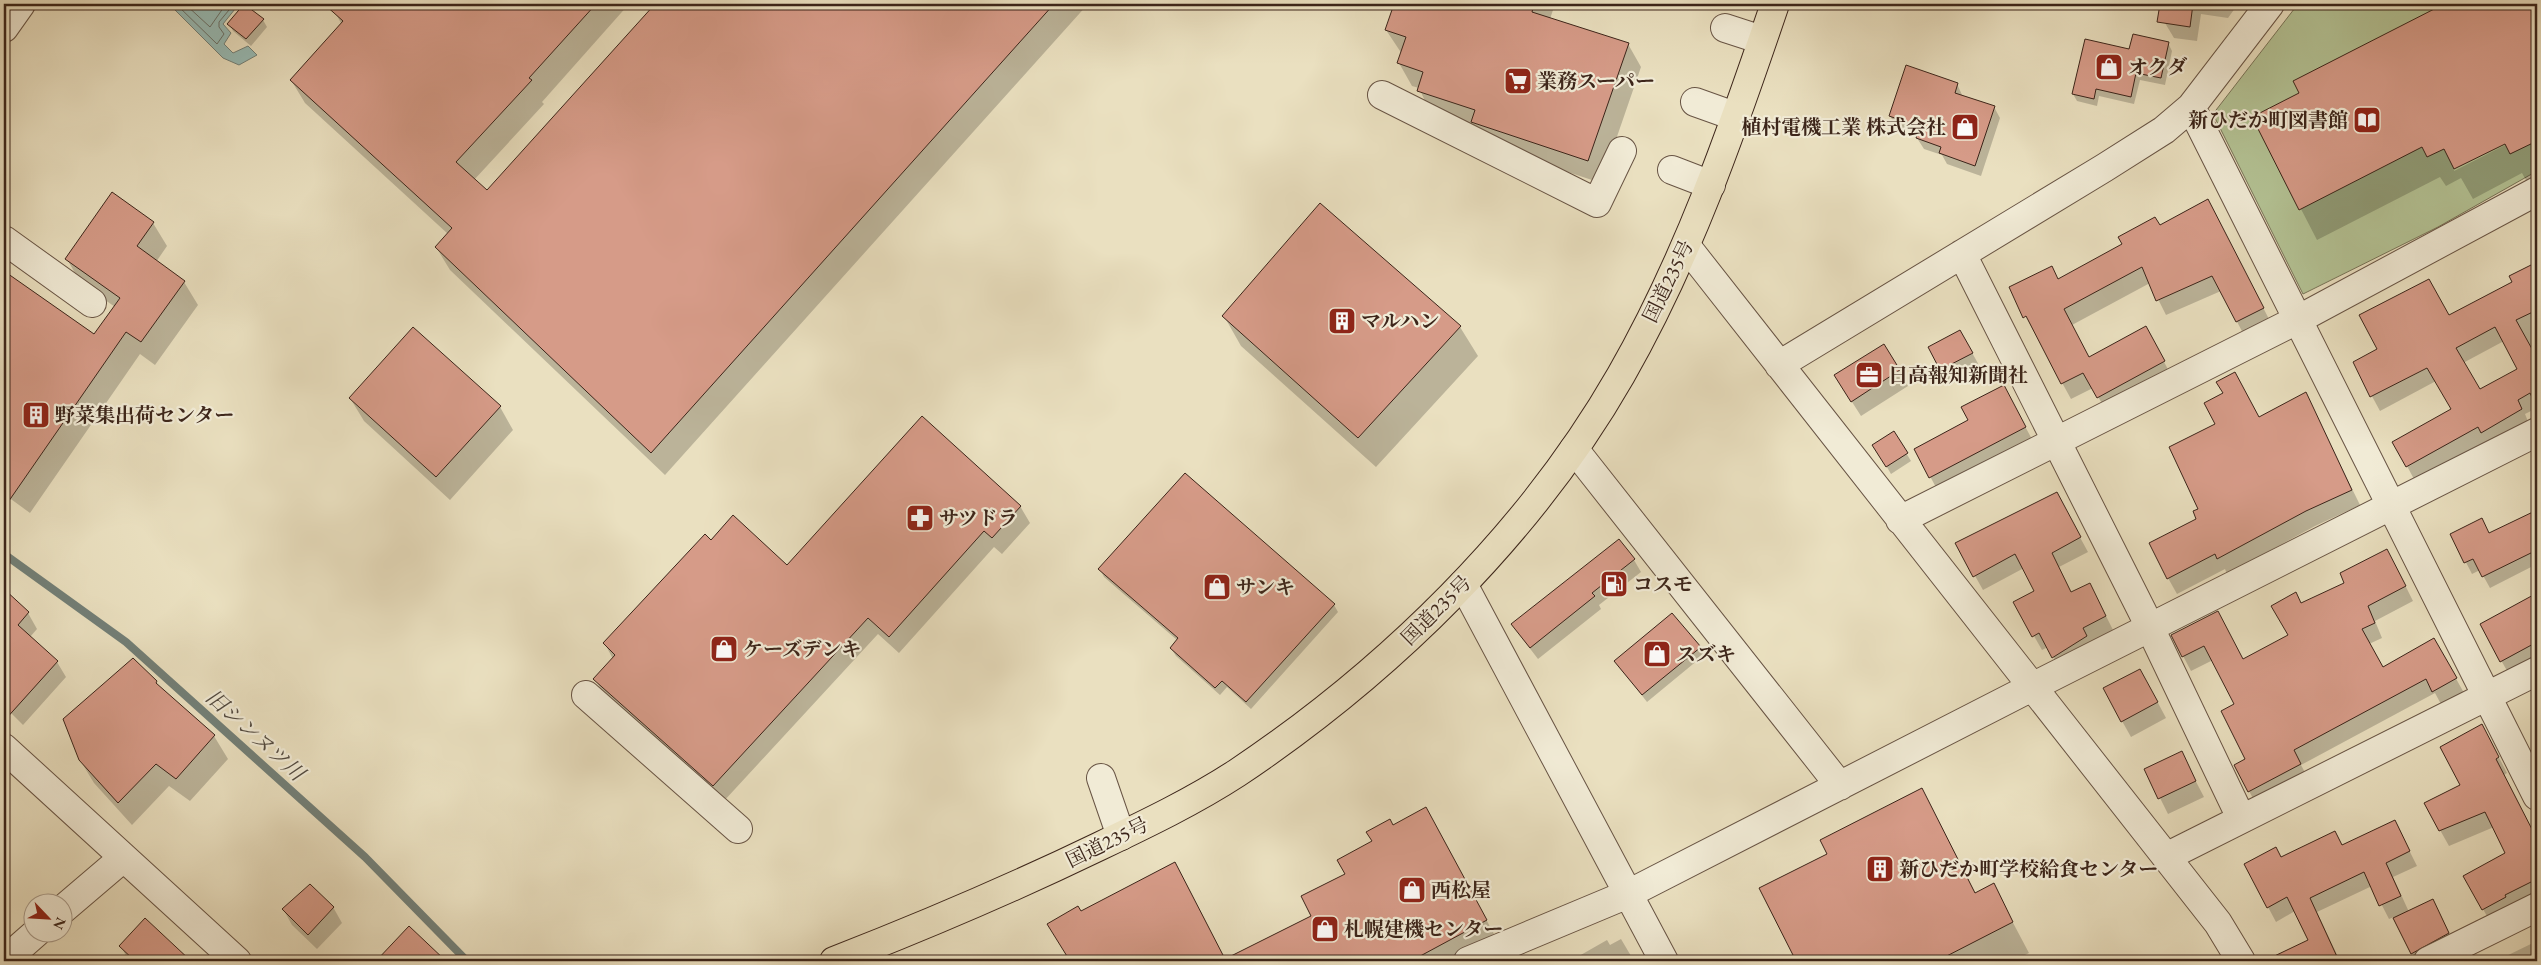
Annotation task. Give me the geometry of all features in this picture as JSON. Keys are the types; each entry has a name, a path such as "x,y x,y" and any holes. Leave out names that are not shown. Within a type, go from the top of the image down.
{"highway":[{"name":"国道235号","path":"834,961 1018,886 1121,836 1235,774 1297,729 1403,643 1463,584 1532,503 1574,448 1621,375 1686,247 1737,117 1775,4"}],"street":[{"path":"4,28 21,4"},
{"path":"1779,365 2164,130 2191,107 2270,4"},
{"path":"1725,28 1762,40"},
{"path":"1382,96 1597,202 1622,151"},
{"path":"1695,102 1737,117"},
{"path":"2191,107 2537,796"},
{"path":"1672,170 1711,185"},
{"path":"1900,520 2299,319 2537,191"},
{"path":"4,240 92,303"},
{"path":"1686,247 2218,923 2241,961"},
{"path":"1962,254 2057,440 2241,818"},
{"path":"1468,961 1628,894 2537,432"},
{"path":"1574,448 1840,786"},
{"path":"1463,584 1664,961"},
{"path":"2166,857 2537,671"},
{"path":"586,695 738,829"},
{"path":"4,748 237,961"},
{"path":"1101,778 1121,836"},
{"path":"72,901 123,858"},
{"path":"2428,961 2537,907"},
{"path":"4,961 26,942"}],"green space":[{"path":"2298,4 2537,4 2537,171 2438,227 2303,294 2213,114"}],"water":[{"path":"169,4 239,4 223,24 231,33 224,44 233,53 248,46 257,55 239,65 223,58"}],"building":[{"path":"244,4 264,19 246,39 227,24"},
{"path":"324,4 596,4 529,78 532,80 456,162 487,190 655,4 1054,4 651,453 435,247 452,228 290,80 343,21"},
{"name":"業務スーパー","path":"1394,4 1534,4 1532,12 1629,43 1588,161 1471,122 1475,110 1417,91 1423,72 1397,63 1406,37 1385,30"},
{"path":"2160,4 2193,4 2190,27 2157,22"},
{"path":"2444,4 2537,4 2537,141 2510,154 2505,144 2454,169 2444,149 2427,157 2422,147 2299,210 2252,117 2299,93 2293,81"},
{"path":"2133,34 2169,42 2161,78 2136,73 2131,97 2096,89 2094,99 2072,94 2085,39 2129,49"},
{"path":"1906,65 1958,83 1955,93 1995,106 1975,166 1939,153 1941,147 1916,138 1920,127 1889,116"},
{"path":"112,192 154,222 137,246 185,281 141,342 126,332 4,508 4,271 94,334 120,298 65,259"},
{"path":"2208,199 2264,308 2236,322 2212,276 2156,301 2142,267 2064,309 2089,357 2146,326 2165,361 2097,398 2083,373 2061,384 2026,316 2023,318 2009,287 2052,266 2058,279 2122,244 2118,237 2155,217 2160,225"},
{"name":"マルハン","path":"1320,203 1461,326 1358,438 1222,316"},
{"path":"2537,262 2537,310 2516,320 2537,358 2537,408 2530,393 2518,400 2522,409 2481,433 2478,427 2406,467 2392,442 2451,409 2427,368 2370,397 2353,362 2377,349 2359,315 2429,279 2449,315 2512,282 2509,276","holes":["2495,327 2517,369 2480,389 2456,348"]},
{"path":"413,327 501,406 436,477 349,398"},
{"path":"1960,330 1973,353 1940,370 1928,347"},
{"path":"1884,344 1900,370 1851,402 1834,375"},
{"path":"2235,372 2259,417 2306,392 2352,490 2306,511 2217,559 2215,554 2167,579 2149,543 2196,519 2193,511 2198,509 2169,447 2215,424 2204,403 2223,393 2216,382"},
{"path":"2004,385 2026,427 1929,478 1914,449 1968,420 1961,407"},
{"path":"922,416 1021,506 992,538 984,531 889,637 868,618 713,786 593,679 615,655 603,643 705,534 711,540 733,515 787,565"},
{"path":"1894,431 1908,453 1886,467 1872,445"},
{"name":"サンキ","path":"1185,473 1335,604 1246,702 1222,681 1215,688 1170,648 1178,638 1098,569"},
{"path":"2057,492 2081,537 2052,553 2071,592 2090,583 2106,616 2083,628 2087,636 2052,658 2039,633 2032,637 2013,602 2034,591 2015,554 1973,577 1955,543"},
{"path":"2537,510 2537,550 2482,577 2473,559 2464,563 2450,534 2482,518 2489,533"},
{"path":"1619,539 1635,559 1592,593 1595,596 1530,648 1511,624"},
{"path":"2387,549 2406,586 2368,606 2375,623 2362,629 2383,667 2434,638 2457,678 2432,692 2426,679 2294,750 2301,764 2248,792 2234,765 2245,759 2221,711 2234,704 2204,646 2182,657 2171,635 2218,611 2243,659 2288,635 2271,606 2296,592 2301,603 2344,583 2340,573"},
{"path":"4,589 29,612 18,625 58,661 4,721"},
{"path":"2537,593 2537,642 2500,662 2480,624"},
{"name":"スズキ","path":"1672,613 1701,647 1642,695 1614,661"},
{"path":"133,658 157,681 156,683 215,735 176,779 156,764 118,803 79,760 63,719"},
{"path":"2140,669 2158,702 2121,722 2103,688"},
{"path":"2482,724 2499,757 2496,759 2537,839 2537,879 2505,895 2506,897 2482,910 2463,876 2505,853 2485,812 2439,831 2424,803 2460,785 2440,747"},
{"path":"2182,751 2196,781 2158,799 2144,769"},
{"name":"新ひだか町学校給食センター","path":"1922,788 1975,893 1994,883 2013,922 1937,961 1796,961 1759,888 1827,854 1820,840"},
{"path":"1426,807 1487,920 1411,961 1070,961 1047,924 1078,906 1081,911 1175,862 1225,959 1311,916 1301,896 1345,874 1337,860 1372,841 1366,832 1390,819 1393,825"},
{"path":"2395,820 2410,851 2386,863 2401,896 2379,906 2364,872 2310,898 2339,961 2264,961 2308,940 2287,897 2267,908 2244,864 2276,847 2281,857 2335,831 2342,845"},
{"path":"310,884 334,907 308,935 282,909"},
{"path":"2433,899 2449,933 2411,954 2393,918"},
{"path":"145,918 191,961 135,961 119,946"},
{"path":"409,926 446,961 376,961"}],"waterway":[{"name":"旧シンヌツ川","path":"4,554 126,642 365,857 467,961"}],"place":[{"name":"オクダ","path":"2109,67"},
{"name":"業務スーパー","path":"1518,81"},
{"name":"新ひだか町図書館","path":"2367,120"},
{"name":"植村電機工業 株式会社","path":"1965,127"},
{"name":"マルハン","path":"1342,321"},
{"name":"日高報知新聞社","path":"1869,375"},
{"name":"野菜集出荷センター","path":"36,415"},
{"name":"サツドラ","path":"920,518"},
{"name":"コスモ","path":"1614,584"},
{"name":"サンキ","path":"1217,587"},
{"name":"ケーズデンキ","path":"724,649"},
{"name":"スズキ","path":"1657,654"},
{"name":"新ひだか町学校給食センター","path":"1880,869"},
{"name":"西松屋","path":"1412,890"},
{"name":"札幌建機センター","path":"1325,929"}]}
